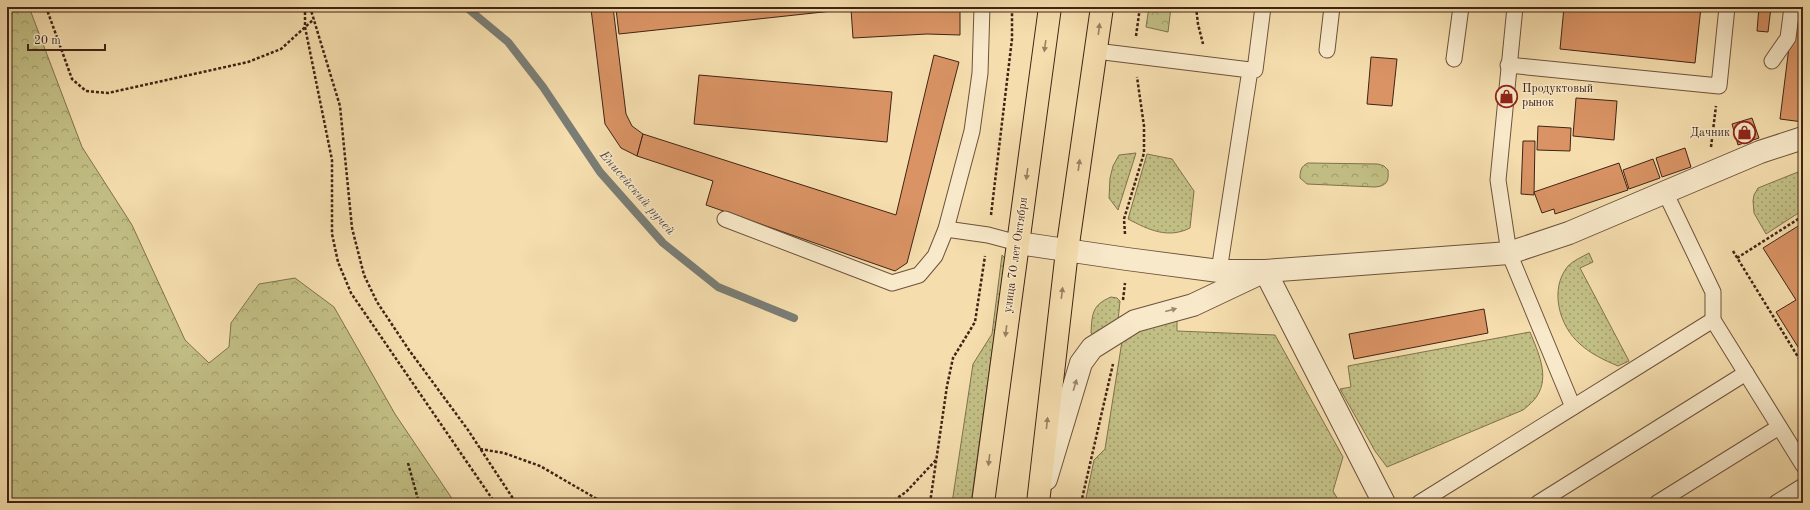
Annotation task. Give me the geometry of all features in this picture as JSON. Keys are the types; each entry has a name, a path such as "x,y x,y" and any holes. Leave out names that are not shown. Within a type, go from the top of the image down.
{"main road":[{"name":"улица 70 лет Октября","path":"983,503 1050,7"},
{"path":"1039,503 1067,251 1102,7"}],"street":[{"path":"1018,243 1219,271 1265,271 1509,253 1569,233 1760,152 1803,138"},
{"path":"1039,503 1081,363 1092,348 1135,320 1193,305 1265,271"},
{"path":"1265,271 1384,503"}],"lane":[{"path":"725,219 892,283 919,275 935,256 946,230 972,131 980,73 982,7"},
{"path":"1255,70 1263,7"},
{"path":"1327,50 1332,7"},
{"path":"1454,59 1461,7"},
{"path":"1515,7 1508,65 1498,180 1509,253 1573,407"},
{"path":"1508,65 1718,86 1727,7"},
{"path":"1772,61 1788,38 1792,7"},
{"path":"1096,51 1250,70 1219,271"},
{"path":"1665,192 1713,292 1713,320 1803,465"},
{"path":"946,230 988,235 1018,243"},
{"path":"1419,503 1713,320"},
{"path":"1538,503 1746,373"},
{"path":"1657,503 1779,427"},
{"path":"1776,503 1803,486"}],"path":[{"path":"46,7 72,79 86,91 108,93 248,62 281,49 314,19"},
{"path":"305,7 305,27 332,160 332,234 338,262 351,293 495,503"},
{"path":"310,7 340,106 352,228 364,275 377,302 516,503"},
{"path":"1196,7 1198,24 1208,65"},
{"path":"1710,154 1718,86"},
{"path":"1737,258 1803,216"},
{"path":"1733,251 1803,365"},
{"path":"480,449 504,453 540,466 604,503"},
{"path":"890,503 906,492 936,460"},
{"path":"408,463 419,503"}],"green space":[{"path":"7,7 29,7 82,147 132,225 185,340 209,363 229,347 231,323 259,284 295,278 334,307 395,414 455,503 7,503"},
{"path":"1149,7 1171,7 1168,32 1146,27"},
{"path":"1136,153 1118,210 1109,198 1110,178 1113,166 1119,155"},
{"path":"1147,154 1172,159 1194,191 1190,228 1174,233 1159,232 1143,227 1128,219"},
{"path":"1308,163 1378,164 1384,166 1388,170 1388,177 1385,184 1375,187 1307,184 1300,178 1300,175 1302,167"},
{"path":"1803,170 1803,210 1766,234 1754,213 1753,201 1754,195 1758,188"},
{"path":"1589,253 1593,262 1580,268 1629,361 1618,366 1589,351 1580,344 1567,327 1559,307 1559,285 1562,275 1570,264"},
{"path":"1002,255 1005,258 971,503 952,503 973,364 992,334"},
{"path":"1111,297 1117,298 1120,301 1118,321 1093,335 1091,333 1094,311 1100,303"},
{"path":"1177,321 1177,331 1275,335 1343,457 1333,491 1340,503 1085,503 1094,460 1105,449 1122,341 1132,329"},
{"path":"1530,332 1543,372 1541,388 1531,403 1523,410 1387,467 1375,451 1340,389 1351,387 1348,366"}],"building":[{"path":"613,7 626,114 632,126 643,134 637,156 621,148 605,124 591,9"},
{"path":"637,7 960,7 960,35 927,34 853,38 851,9 619,34 616,9"},
{"path":"1564,7 1701,7 1695,63 1560,49"},
{"path":"1759,7 1771,7 1768,32 1757,31"},
{"path":"1794,7 1803,7 1803,122 1780,119"},
{"path":"934,55 959,62 907,263 895,271 706,205 713,181 637,156 643,134 896,215"},
{"path":"1371,57 1397,59 1392,106 1367,104"},
{"path":"699,75 892,92 887,142 694,124"},
{"path":"1576,98 1617,101 1614,140 1573,136"},
{"path":"1752,118 1759,138 1738,145 1732,124"},
{"path":"1538,126 1571,128 1570,151 1537,150"},
{"path":"1523,141 1535,141 1534,195 1521,194"},
{"path":"1685,148 1691,167 1662,177 1656,158"},
{"path":"1653,159 1660,178 1629,189 1623,170"},
{"path":"1619,163 1628,190 1555,214 1554,209 1542,213 1534,192"},
{"path":"1803,223 1803,355 1776,312 1796,300 1763,248"},
{"path":"1484,309 1488,333 1354,359 1349,334"}],"waterway":[{"name":"Енисейский ручей","path":"466,7 508,42 543,87 600,172 663,243 718,287 794,318"}],"place":[{"name":"Продуктовый рынок","path":"1506,96"},
{"name":"Дачник","path":"1745,133"}]}
